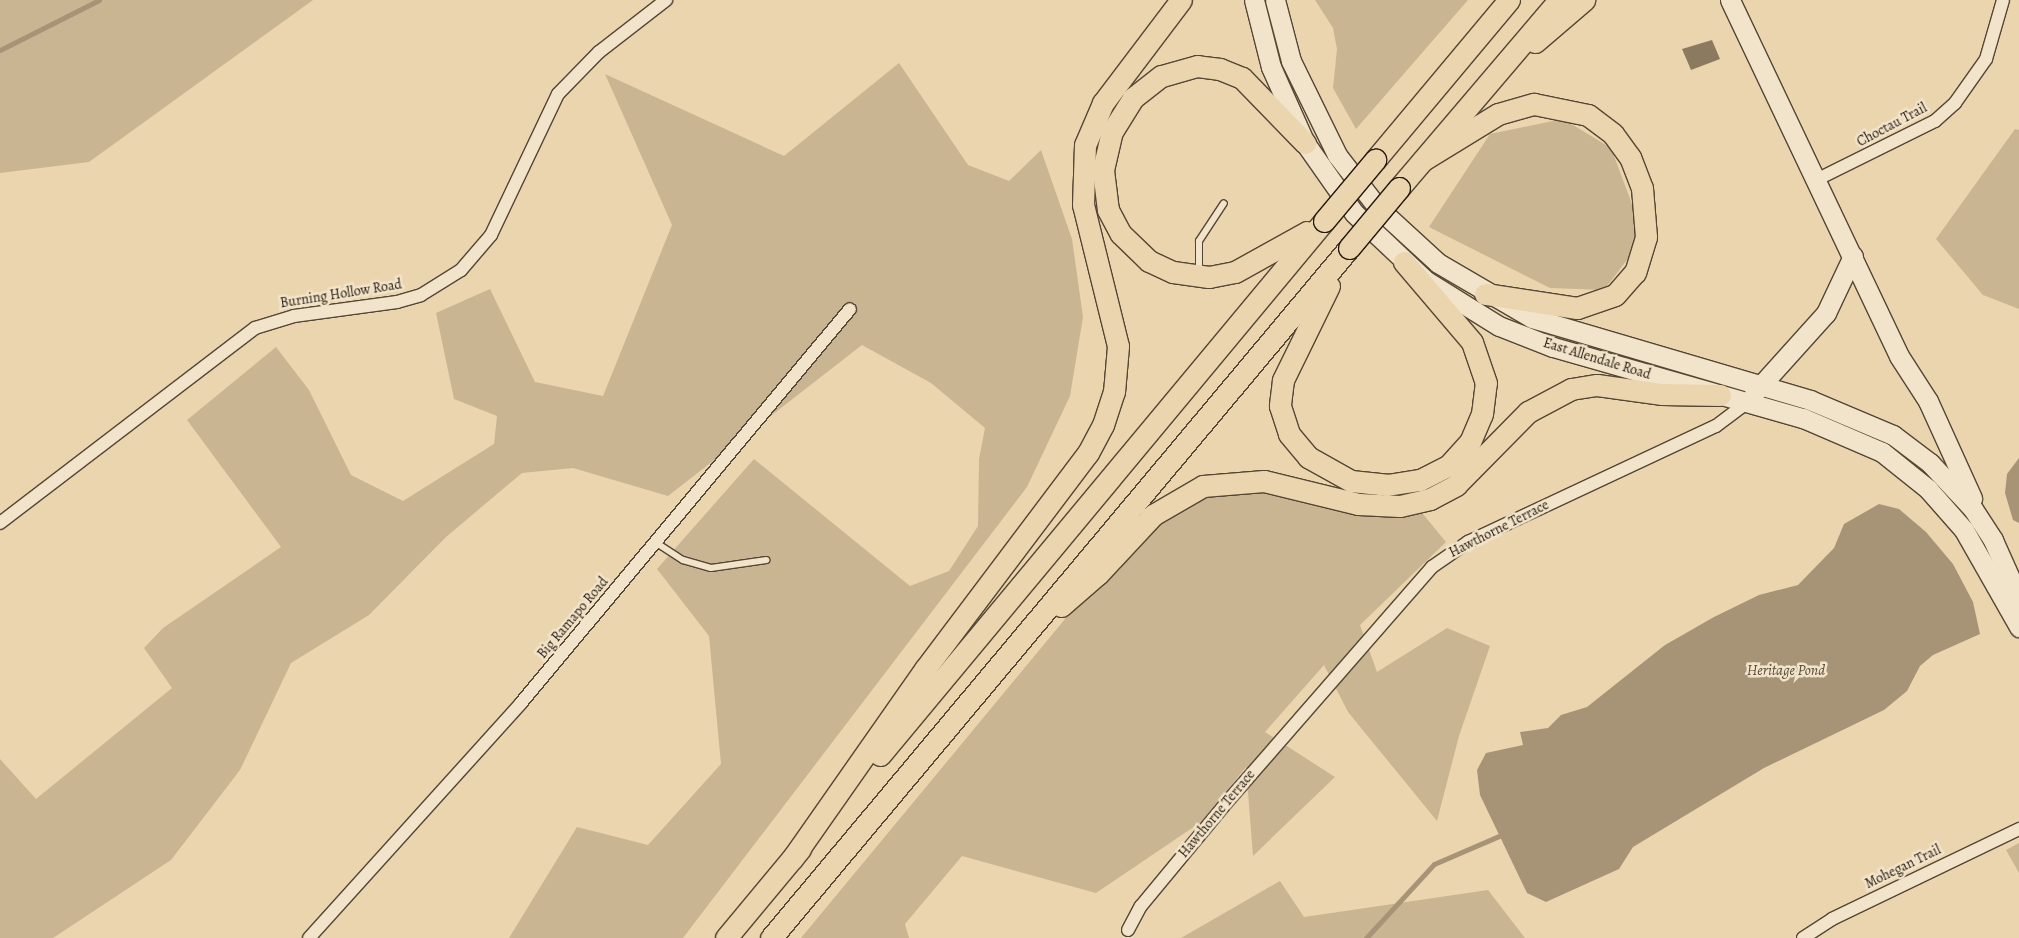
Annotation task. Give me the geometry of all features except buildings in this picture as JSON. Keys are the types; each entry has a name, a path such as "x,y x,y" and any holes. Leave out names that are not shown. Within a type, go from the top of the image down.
{"highway":[{"path":"792,859 925,669 1088,454 1103,424 1114,392 1118,346 1083,205 1085,145 1103,103 1181,0"},
{"path":"1449,72 1492,0"},
{"path":"726,938 1509,0"},
{"path":"770,938 1559,0"},
{"path":"1501,68 1584,0"},
{"path":"1306,143 1252,86 1220,69 1196,66 1171,73 1133,98 1115,125 1104,158 1108,210 1120,234 1149,261 1200,276 1246,268 1324,221"},
{"path":"1423,160 1498,114 1534,104 1588,115 1612,134 1630,158 1642,188 1646,237 1635,272 1615,295 1577,308 1485,294"},
{"path":"1349,248 1288,365 1280,406 1289,434 1308,458 1336,475 1367,484 1404,484 1449,465 1470,442 1485,398 1484,369 1472,342 1404,262"},
{"path":"1012,649 1098,574 1153,515 1203,486 1264,481 1358,504 1400,506 1430,499 1456,486 1528,412 1571,390 1597,385 1662,394 1720,396"}],"main road":[{"name":"East Allendale Road","path":"1254,0 1271,67 1306,143 1345,202 1404,262 1446,295 1516,333 1857,438 1906,469 1964,530 2019,627"},
{"name":"East Allendale Road","path":"1275,0 1302,87 1348,171 1409,240 1485,294 1558,328 1761,385 1853,415 1893,436 1949,480 1983,523 2019,598"},
{"path":"1730,0 1899,356 1920,390 1983,523"},
{"name":"Hawthorne Terrace","path":"1746,403 1826,313 1853,256"}],"street":[{"name":"Burning Hollow Road","path":"0,523 255,328 294,316 397,302 421,295 461,270 490,235 558,94 599,52 666,0"},
{"name":"Choctau Trail","path":"1816,180 1935,121 1955,103 1986,59 2003,0"},
{"name":"Big Ramapo Road","path":"309,938 521,703 850,309"},
{"name":"Hawthorne Terrace","path":"1128,930 1141,906 1227,802 1432,567 1468,542 1716,426 1746,403"},
{"name":"Mohegan Trail","path":"1803,938 1842,914 2019,829"}],"lane":[{"path":"1200,276 1196,250 1224,203"},
{"path":"655,542 682,560 711,568 766,560"}],"shaded area":[{"path":"0,0 313,0 89,162 0,173"},
{"path":"1315,0 1468,0 1356,129 1333,88 1337,49 1333,28"},
{"path":"899,63 968,165 1009,181 1041,150 1072,239 1083,317 1070,396 1027,487 683,938 509,938 577,827 648,845 721,764 709,636 657,569 754,459 910,586 949,571 978,526 979,459 985,428 931,383 862,345 668,496 573,468 522,473 446,537 369,615 291,663 240,770 171,860 53,938 0,938 0,759 36,799 172,688 144,648 163,628 281,547 187,420 276,347 309,390 351,475 403,501 494,444 497,416 454,399 436,313 490,289 535,382 603,396 672,225 605,74 784,156"},
{"path":"1563,119 1611,148 1638,220 1630,256 1604,290 1550,288 1429,227 1490,134"},
{"path":"2015,129 2019,130 2019,309 1983,295 1936,239"},
{"path":"1212,479 1413,502 1446,542 1360,625 1377,672 1447,628 1490,646 1459,736 1437,821 1348,712 1324,665 1265,732 1335,777 1253,856 1246,767 1201,822 1096,893 962,856 905,924 909,938 801,938 1118,555"},
{"path":"2019,843 2019,873 2006,850"},
{"path":"1280,881 1304,917 1488,890 1525,938 1181,938"}],"water":[{"path":"2019,458 2019,523 2013,520 2005,493 2007,474"},
{"name":"Heritage Pond","path":"1879,504 1899,509 1926,532 1953,564 1973,602 1980,634 1933,655 1920,666 1907,691 1884,710 1764,768 1633,847 1619,869 1546,902 1527,893 1480,795 1477,770 1486,753 1523,745 1520,732 1548,728 1561,715 1587,707 1665,645 1714,617 1759,595 1798,585 1834,548 1844,524"}],"waterway":[{"path":"0,50 99,0"},
{"path":"1366,938 1434,864 1506,833"}]}
